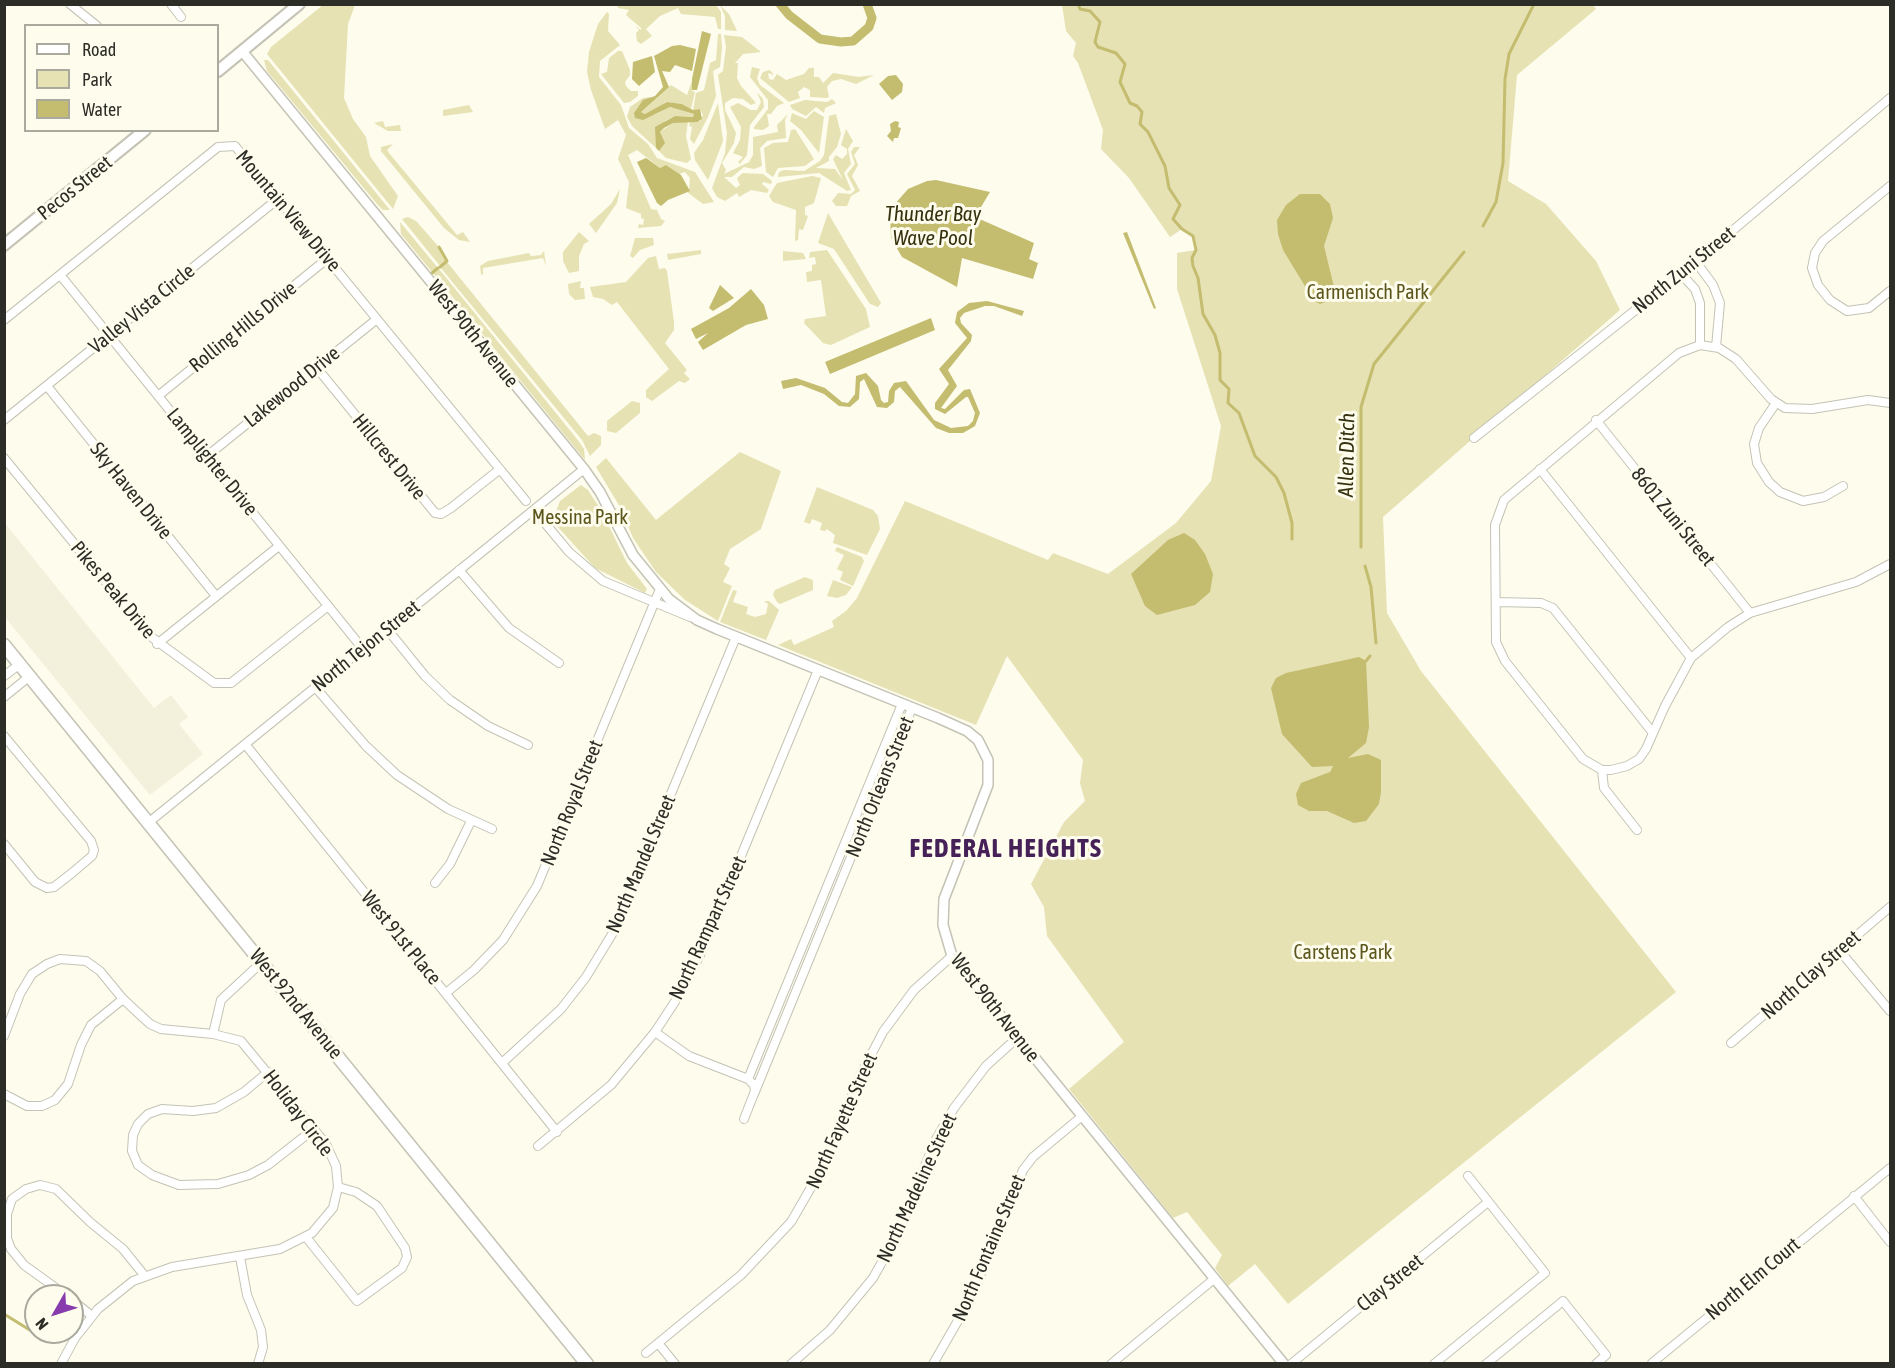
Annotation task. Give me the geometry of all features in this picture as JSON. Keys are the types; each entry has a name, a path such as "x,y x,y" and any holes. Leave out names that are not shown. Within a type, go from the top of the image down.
{"main road":[{"path":"219,70 298,4"},
{"name":"Pecos Street","path":"4,245 143,132"},
{"name":"West 92nd Avenue","path":"4,645 587,1364"}],"street":[{"path":"70,4 95,24"},
{"path":"171,4 182,17"},
{"name":"West 90th Avenue","path":"242,51 584,469 600,492 633,555 660,589 697,620"},
{"name":"North Zuni Street","path":"1474,438 1681,274 1890,98"},
{"name":"Mountain View Drive","path":"4,320 221,146 238,147 525,501"},
{"path":"1890,186 1823,241 1815,253 1812,268 1818,285 1830,300 1847,311 1869,308 1890,291"},
{"name":"Valley Vista Circle","path":"4,420 279,198"},
{"name":"Rolling Hills Drive","path":"158,396 328,258"},
{"path":"1696,261 1713,285 1720,303 1716,347"},
{"path":"1681,274 1695,289 1700,303 1700,345"},
{"name":"Lamplighter Drive","path":"61,276 363,649"},
{"name":"Lakewood Drive","path":"207,456 377,319"},
{"path":"1890,403 1868,400 1799,409 1785,408 1776,403 1736,359 1716,347 1700,345 1672,357 1510,494 1498,513 1495,536 1496,642 1505,661 1583,759 1602,770 1632,764 1646,749 1691,658 1709,641 1750,614 1856,582 1890,564"},
{"name":"Hillcrest Drive","path":"317,368 435,513 441,514 452,508 500,469"},
{"name":"Sky Haven Drive","path":"47,386 216,596"},
{"path":"1776,403 1759,428 1754,444 1757,463 1769,482 1780,492 1803,501 1824,497 1843,486"},
{"name":"8601 Zuni Street","path":"1596,420 1750,614"},
{"name":"Pikes Peak Drive","path":"4,458 158,644 214,683 226,685 328,606"},
{"name":"North Tejon Street","path":"148,823 584,469"},
{"path":"1540,469 1691,658"},
{"name":"West 90th Avenue","path":"534,510 586,568 618,589 973,734 985,752 989,768 986,794 945,898 943,925 952,956 1284,1364"},
{"path":"158,644 279,546"},
{"path":"459,570 509,628 559,663"},
{"name":"North Royal Street","path":"446,993 474,970 503,940 537,886 660,589"},
{"path":"1496,602 1541,603 1553,608 1653,733"},
{"path":"387,629 425,676 450,700 488,726 528,745"},
{"name":"North Mandel Street","path":"502,1063 538,1033 567,1002 586,977 614,931 735,637"},
{"path":"4,676 20,664"},
{"name":"North Rampart Street","path":"538,1146 611,1085 654,1032 680,994 700,955 818,670"},
{"path":"4,697 30,676"},
{"path":"315,687 366,746 397,775 431,799 471,821 492,829"},
{"name":"North Orleans Street","path":"748,1079 902,704"},
{"name":"North Orleans Street","path":"744,1119 912,708"},
{"path":"4,736 94,847 92,856 51,888 41,886 4,844"},
{"name":"West 91st Place","path":"245,744 557,1132"},
{"path":"1602,770 1604,788 1637,830"},
{"path":"435,883 450,864 471,821"},
{"name":"North Orleans Street","path":"837,861 848,865"},
{"name":"North Clay Street","path":"1731,1043 1890,907"},
{"path":"1839,950 1890,1011"},
{"name":"North Fayette Street","path":"646,1353 741,1275 791,1222 824,1165 860,1076 883,1032 914,990 952,956"},
{"name":"Holiday Circle","path":"4,1036 32,974 47,963 60,958 74,958 93,965 138,1015 161,1029 213,1034 241,1041 314,1129 330,1151 336,1166 338,1187 328,1217 306,1237 280,1249 172,1267 144,1275 114,1295 92,1316 61,1364"},
{"path":"213,1034 220,1000 262,962"},
{"path":"794,966 804,970"},
{"path":"4,1094 27,1106 42,1106 55,1100 68,1084 81,1045 91,1025 123,999"},
{"path":"654,1032 689,1056 748,1079 754,1085 754,1094"},
{"name":"North Madeline Street","path":"791,1364 830,1330 873,1278 893,1243 935,1141 954,1108 986,1066 1017,1038"},
{"path":"268,1072 244,1092 216,1107 193,1111 162,1109 148,1114 138,1124 133,1136 132,1150 138,1165 152,1175 179,1185 218,1184 249,1175 268,1165 314,1129"},
{"name":"North Fontaine Street","path":"933,1364 971,1298 1023,1170 1033,1157 1081,1117"},
{"name":"North Elm Court","path":"1652,1363 1890,1168"},
{"path":"1434,1364 1545,1273 1468,1176"},
{"path":"50,1284 24,1265 11,1250 7,1238 7,1214 12,1199 26,1189 40,1185 56,1189 80,1214 123,1249 144,1275"},
{"path":"306,1237 357,1301 402,1268 407,1257 405,1248 377,1206 356,1192 338,1187"},
{"path":"1854,1196 1890,1242"},
{"name":"Clay Street","path":"1291,1364 1488,1202"},
{"path":"240,1257 247,1295 262,1336 263,1347 258,1364"},
{"path":"1111,1364 1214,1279"},
{"path":"1486,1364 1563,1300 1606,1355 1596,1364"},
{"path":"84,1310 92,1316"},
{"path":"658,1343 675,1364"}],"shaded area":[{"path":"4,522 154,708 171,695 188,717 179,724 203,754 150,795 5,617"}],"green space":[{"path":"323,5 355,5 348,24 344,98 353,119 366,137 370,156 398,196 393,209 267,54 271,47"},
{"path":"617,5 716,5 721,12 721,29 718,29 715,17 681,14 678,8 660,16 646,29 652,36 641,44 637,41 636,33 639,30 635,26 641,30 641,28 626,15 629,10 618,8"},
{"path":"720,5 729,14 737,31 725,30 725,16"},
{"path":"1062,5 1593,5 1596,9 1517,75 1508,181 1546,204 1596,261 1620,310 1383,517 1387,613 1421,671 1676,992 1288,1304 1255,1264 1228,1286 1215,1268 1222,1255 1187,1212 1173,1218 1069,1089 1124,1042 1047,936 1044,907 1031,884 1064,822 1085,801 1080,783 1083,760 1007,656 976,725 778,645 791,639 794,645 834,627 832,621 846,611 857,598 905,501 1048,560 1053,553 1108,574 1176,523 1211,481 1221,426 1177,289 1177,253 1196,250 1196,243 1193,236 1182,229 1170,237 1129,178 1101,149 1103,130 1078,63 1073,56 1076,43 1066,31"},
{"path":"607,12 609,14 608,31 620,45 600,61 599,77 621,105 629,128 648,144 657,158 695,172 714,202 703,204 687,192 690,178 685,172 679,174 666,165 660,168 637,150 628,155 651,209 657,210 661,219 665,221 661,226 638,228 639,224 643,225 644,219 641,218 641,214 626,208 629,182 618,159 626,135 618,120 605,129 591,90 587,72 589,52 598,24"},
{"path":"718,34 721,34 722,48 720,67 713,71 716,96 694,144 690,139 692,127 689,126 690,121 700,121 703,115 700,109 693,110 696,93 704,90 710,63 716,60"},
{"path":"724,35 742,37 761,52 743,54 735,63 738,63 737,78 741,86 756,103 751,105 743,99 733,98 725,103 725,110 736,133 734,143 722,163 726,170 724,174 749,162 753,155 753,137 778,132 777,125 788,114 785,120 786,138 767,141 760,148 762,166 754,169 744,167 732,177 724,177 736,188 740,185 737,178 743,173 763,174 772,181 771,184 763,182 762,184 769,190 767,193 751,190 739,197 737,193 725,201 717,197 712,188 725,153 727,133 718,75 723,71 726,47"},
{"path":"618,51 622,51 630,70 630,75 625,82 626,86 631,91 638,91 638,96 630,102 624,103 601,74 607,72 609,58"},
{"path":"264,60 268,60 390,210 383,210 377,204 267,71"},
{"path":"752,67 760,69 757,78 760,85 784,103 777,106 771,114 767,114 769,126 763,130 754,129 754,127 768,109 768,100 750,77"},
{"path":"809,68 814,68 814,77 819,77 823,83 833,73 859,77 874,75 856,84 841,79 832,81 827,87 829,97 827,98 810,97 810,90 804,87 798,92 800,98 789,102 760,78 763,72 770,70 774,75 768,73 769,79 773,80 777,74 786,80 804,74"},
{"path":"693,78 692,91 695,92 691,109 682,104 666,102 656,110 645,114 641,112 671,85 687,95"},
{"path":"757,92 763,99 764,107 750,125 747,155 740,164 738,162 743,157 733,153 740,140 741,127 730,107 738,103 751,110 757,110 761,102"},
{"path":"651,97 642,103 635,118 654,115 670,107 694,114 694,117 675,116 665,121 657,133 656,148 632,126 627,117 630,107 643,98"},
{"path":"832,99 836,103 825,108 824,113 816,107 806,116 792,109 790,105 805,100 827,102"},
{"path":"718,103 723,141 708,180 695,160 694,153 703,140"},
{"path":"469,105 473,112 443,116 443,110"},
{"path":"814,111 824,117 819,153 801,130 790,121 792,113 806,119"},
{"path":"836,114 841,134 837,147 829,157 829,161 816,168 835,169 843,180 833,159 836,155 842,159 847,154 847,149 841,145 846,129 853,141 848,149 851,164 844,173 851,190 847,191 819,173 778,177 779,172 784,170 804,171 820,161 824,155 829,116"},
{"path":"383,121 385,127 400,125 401,131 388,131 374,123"},
{"path":"688,121 686,136 691,159 687,163 666,158 659,151 664,142 660,132 673,123"},
{"path":"795,129 814,159 805,166 778,168 773,177 766,172 764,148 773,143 788,142 791,130"},
{"path":"393,144 387,150 389,153 457,235 463,232 470,242 459,240 444,228 381,151 381,147"},
{"path":"854,147 860,147 854,155 858,165 852,176 860,191 851,196 847,206 836,206 832,201 838,193 851,194 855,190 847,174 855,164 851,152"},
{"path":"812,176 821,178 814,203 805,207 805,215 808,216 803,230 799,229 798,240 795,241 796,210 773,202 769,196 777,183"},
{"path":"620,189 617,203 596,233 589,224 611,204"},
{"path":"828,213 881,303 878,307 870,304 834,249 818,243"},
{"path":"408,217 416,221 438,246 446,261 440,266 402,219"},
{"path":"400,222 438,268 432,272 401,234"},
{"path":"579,232 589,241 584,244 579,256 579,271 569,273 563,261 563,252"},
{"path":"635,238 653,238 654,245 640,250 633,258 630,256"},
{"path":"701,250 701,254 668,260 667,254"},
{"path":"827,250 866,309 870,327 831,345 823,343 804,323 805,319 826,316 821,280 807,282 806,272 812,271 812,265 816,264 815,257 809,258 810,252"},
{"path":"544,251 546,266 543,258 483,268 483,275 481,274 480,266 488,261 529,253 531,256 541,255"},
{"path":"783,251 803,253 806,259 783,261"},
{"path":"656,256 659,269 665,268 667,271 674,322 674,330 665,343 687,370 684,373 690,379 685,383 679,381 652,401 646,397 646,390 669,369 617,302 612,305 603,299 593,297 590,287 626,282 648,258"},
{"path":"447,262 588,436 594,433 601,436 601,445 590,456 582,440 440,267"},
{"path":"439,269 577,439 584,449 585,460 433,273"},
{"path":"581,281 580,288 584,288 585,299 575,300 569,294 568,284"},
{"path":"632,401 640,403 640,413 616,433 607,431 607,421"},
{"path":"740,452 781,471 761,529 730,549 724,564 730,568 723,582 732,586 718,621 685,600 656,572 633,538 620,507 596,467 606,458 656,520"},
{"name":"Messina Park","path":"581,485 588,490 601,510 627,563 647,589 645,593 595,568 557,526 554,517 560,501"},
{"path":"817,487 873,510 878,516 880,529 867,555 833,543 835,535 827,529 820,530 822,523 812,519 810,524 804,522"},
{"path":"837,547 862,557 864,561 853,586 840,580 843,572 837,569 844,555 835,551"},
{"path":"805,577 813,580 813,590 780,604 777,602 773,595 775,590"},
{"path":"833,580 852,587 846,595 837,598 827,596"},
{"path":"733,590 737,591 733,602 748,607 746,614 755,617 766,614 768,604 764,601 769,601 779,610 766,640 720,622"}],"water":[{"path":"702,31 711,34 697,90 692,90 692,79"},
{"path":"680,45 696,49 692,71 675,65 670,72 662,71 669,87 641,112 645,114 667,102 682,104 693,110 700,109 702,119 697,122 673,123 664,128 660,132 665,143 659,151 656,148 655,127 675,116 693,117 694,114 670,107 643,120 635,118 634,113 643,100 655,96 663,87 654,56 672,46"},
{"path":"652,56 655,72 639,86 632,79 633,62"},
{"path":"896,75 903,84 902,92 892,100 879,84 888,76"},
{"path":"895,121 899,122 898,127 901,128 898,138 894,138 893,142 887,136 891,131 890,124"},
{"path":"646,158 660,168 666,165 681,175 690,191 668,200 661,206 657,203 637,162"},
{"name":"Thunder Bay Wave Pool","path":"936,180 990,192 975,217 1034,243 1029,259 1038,263 1033,279 962,258 957,287 902,257 891,238 890,215 894,205 908,189 927,181"},
{"path":"1300,194 1320,194 1330,204 1333,218 1324,246 1334,287 1328,301 1320,304 1314,301 1283,250 1278,234 1277,220 1286,205"},
{"path":"1127,232 1156,308 1154,309 1123,233"},
{"path":"720,285 734,298 713,311 709,308"},
{"path":"751,289 764,305 768,319 746,325 703,350 698,342 708,333 696,339 691,329 729,308"},
{"path":"987,301 1024,311 1022,316 994,306 985,306 964,313 960,318 961,323 972,335 971,341 948,370 957,386 941,408 945,409 964,390 970,389 980,413 975,426 963,433 949,433 936,428 900,387 895,391 894,402 887,408 877,407 864,379 860,382 859,399 850,407 839,406 824,394 801,385 783,389 781,381 796,378 825,388 842,402 848,403 855,394 856,376 866,373 878,386 881,400 884,403 888,402 889,391 894,383 906,381 934,420 951,428 968,426 973,421 975,413 968,397 945,414 935,409 935,403 949,384 939,369 967,338 955,323 957,312 969,303"},
{"path":"931,318 935,330 830,374 825,362"},
{"path":"1184,533 1195,540 1205,554 1213,574 1210,592 1195,605 1157,615 1145,606 1131,574 1168,540"},
{"path":"1359,657 1366,661 1369,727 1366,743 1348,758 1368,754 1381,760 1381,792 1379,804 1366,821 1354,823 1327,811 1309,811 1298,805 1296,794 1301,783 1330,772 1333,766 1312,767 1282,734 1271,688 1276,678 1286,673"}],"waterway":[{"path":"780,4 789,15 820,39 841,42 853,41 869,27 872,18 867,4"},
{"path":"1078,4 1080,9 1090,11 1100,22 1095,42 1098,47 1116,53 1125,64 1120,82 1130,103 1142,112 1140,124 1148,132 1165,166 1169,188 1180,205 1173,219 1193,236 1196,250 1192,258 1193,266 1198,278 1203,314 1215,335 1220,353 1220,380 1229,389 1228,403 1239,413 1255,456 1276,477 1284,493 1292,523 1292,539"},
{"name":"Allen Ditch","path":"1483,226 1496,202 1503,163 1505,79 1509,54 1534,4"},
{"path":"439,247 447,261 440,267"},
{"name":"Allen Ditch","path":"1361,547 1361,407 1374,364 1464,252"},
{"path":"432,273 438,268"},
{"name":"Allen Ditch","path":"1365,566 1371,587 1376,643"},
{"name":"Allen Ditch","path":"1366,661 1370,656"},
{"path":"4,1314 24,1326"}],"district":[{"name":"FEDERAL HEIGHTS","path":"1006,849"}],"park label":[{"name":"Carmenisch Park","path":"1368,293"},
{"name":"Carstens Park","path":"1343,953"}]}
